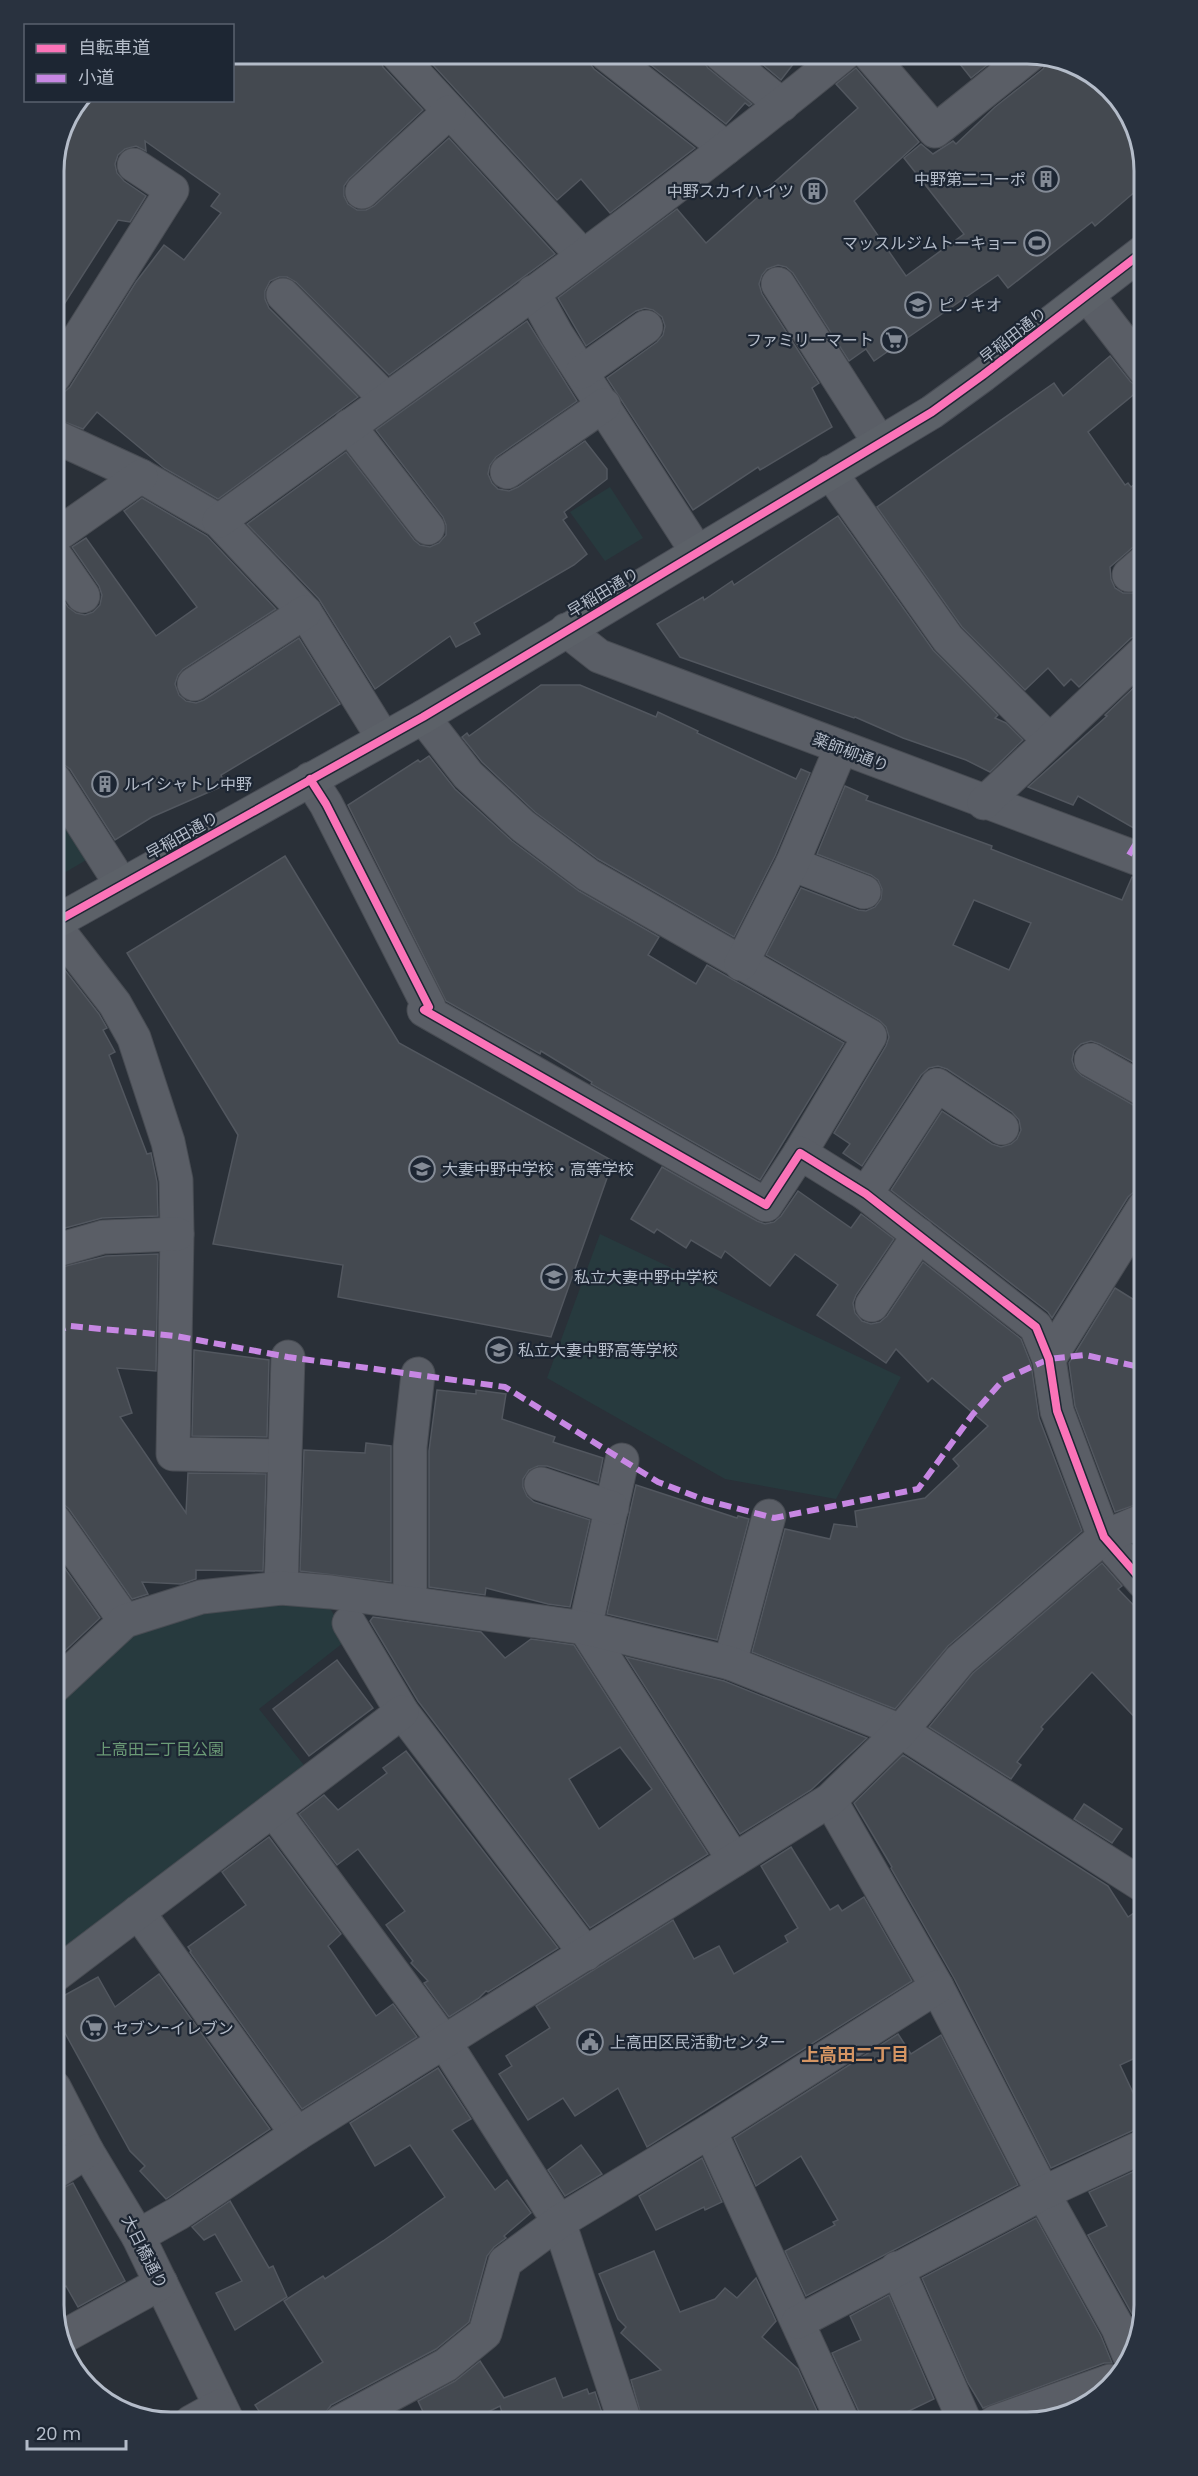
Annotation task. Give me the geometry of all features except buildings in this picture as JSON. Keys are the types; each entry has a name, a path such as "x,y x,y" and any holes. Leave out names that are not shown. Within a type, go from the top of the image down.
{"main road":[{"name":"早稲田通り","path":"65,918 121,884 423,717 932,411 983,375 1134,259"}],"street":[{"path":"407,65 583,256"},
{"path":"620,65 726,148"},
{"path":"733,65 782,105"},
{"path":"219,521 583,256 782,105 830,65"},
{"path":"878,65 935,131 1017,65"},
{"path":"362,192 449,112"},
{"path":"65,360 172,190 134,165"},
{"path":"778,284 879,442"},
{"path":"533,292 557,335 697,552"},
{"path":"1086,295 1134,356"},
{"path":"283,296 386,399"},
{"path":"582,372 646,327"},
{"path":"507,472 604,405"},
{"path":"349,426 428,528"},
{"path":"65,441 141,476 219,521 305,612 383,738"},
{"path":"830,472 948,639 1049,740"},
{"path":"65,529 141,476"},
{"path":"65,570 83,596"},
{"path":"194,684 305,612"},
{"name":"薬師柳通り","path":"566,630 599,656 1134,857"},
{"path":"984,802 1134,661"},
{"path":"310,780 326,804 429,1007 424,1010 766,1205 870,1036 588,875 523,826 468,775 423,717"},
{"path":"741,964 792,864 841,748"},
{"path":"65,796 121,884"},
{"path":"792,864 864,892"},
{"path":"65,938 115,1004 122,1040 168,1142 176,1180 173,1454 284,1456"},
{"path":"1092,1060 1134,1084"},
{"path":"866,1194 937,1085 1002,1128"},
{"path":"800,1153 866,1194 1036,1327 1049,1359 1057,1411 1104,1537 1134,1572"},
{"path":"1049,1359 1134,1223"},
{"path":"64,1248 103,1237 177,1234"},
{"path":"872,1305 919,1235"},
{"path":"281,1588 288,1357"},
{"path":"410,1603 410,1447 418,1374"},
{"path":"622,1460 585,1628 734,1860"},
{"path":"541,1484 612,1508"},
{"path":"730,1663 769,1516"},
{"path":"138,2236 179,2213 297,2134 830,1800 901,1731 960,1660 1104,1537 1134,1524"},
{"path":"64,1535 125,1621"},
{"path":"64,1677 125,1621 201,1597 281,1588 331,1592 585,1628 730,1663 901,1731 1134,1880"},
{"path":"349,1623 402,1713 586,1954"},
{"path":"64,1968 402,1713"},
{"path":"830,1800 937,1987 1043,2193 1118,2328 1125,2346"},
{"path":"273,1810 445,2043 559,2222 622,2412"},
{"path":"138,1912 297,2134"},
{"path":"360,2411 446,2365 485,2333 505,2262 559,2222 710,2131 937,1987"},
{"name":"大日橋通り","path":"64,2107 87,2151 138,2236 223,2411"},
{"path":"710,2131 838,2412"},
{"path":"798,2322 1043,2193 1134,2150"},
{"path":"64,2166 87,2151"},
{"path":"897,2268 961,2412"},
{"path":"69,2333 161,2283"},
{"path":"1023,2412 1095,2386"}],"green space":[{"path":"610,487 643,538 605,561 570,512"},
{"path":"65,812 93,856 65,873"},
{"path":"600,1234 901,1377 836,1499 725,1479 547,1378"},
{"name":"上高田二丁目公園","path":"327,1603 348,1639 259,1709 307,1769 64,1953 64,1695 128,1630 232,1606"}],"marked path":[{"path":"1129,855 1134,847"},
{"path":"64,1328 70,1326 176,1336 288,1357 505,1387 658,1482 705,1500 774,1518 918,1489 973,1414 1003,1380 1049,1359 1085,1355 1134,1366"}],"cycle path":[{"path":"65,917 423,717 932,412 1134,259"},
{"path":"310,779 326,804 429,1007 424,1010 766,1205 800,1153 866,1194 1036,1327 1049,1359 1057,1411 1104,1537 1134,1572"}],"place":[{"name":"中野第二コーポ","path":"1046,179"},
{"name":"中野スカイハイツ","path":"814,191"},
{"name":"マッスルジムトーキョー","path":"1037,243"},
{"name":"ピノキオ","path":"918,305"},
{"name":"ファミリーマート","path":"894,340"},
{"name":"ルイシャトレ中野","path":"105,784"},
{"name":"大妻中野中学校・高等学校","path":"422,1169"},
{"name":"私立大妻中野中学校","path":"554,1277"},
{"name":"私立大妻中野高等学校","path":"499,1350"},
{"name":"セブン-イレブン","path":"94,2028"},
{"name":"上高田区民活動センター","path":"590,2042"}],"district":[{"name":"上高田二丁目","path":"855,2055"}]}
